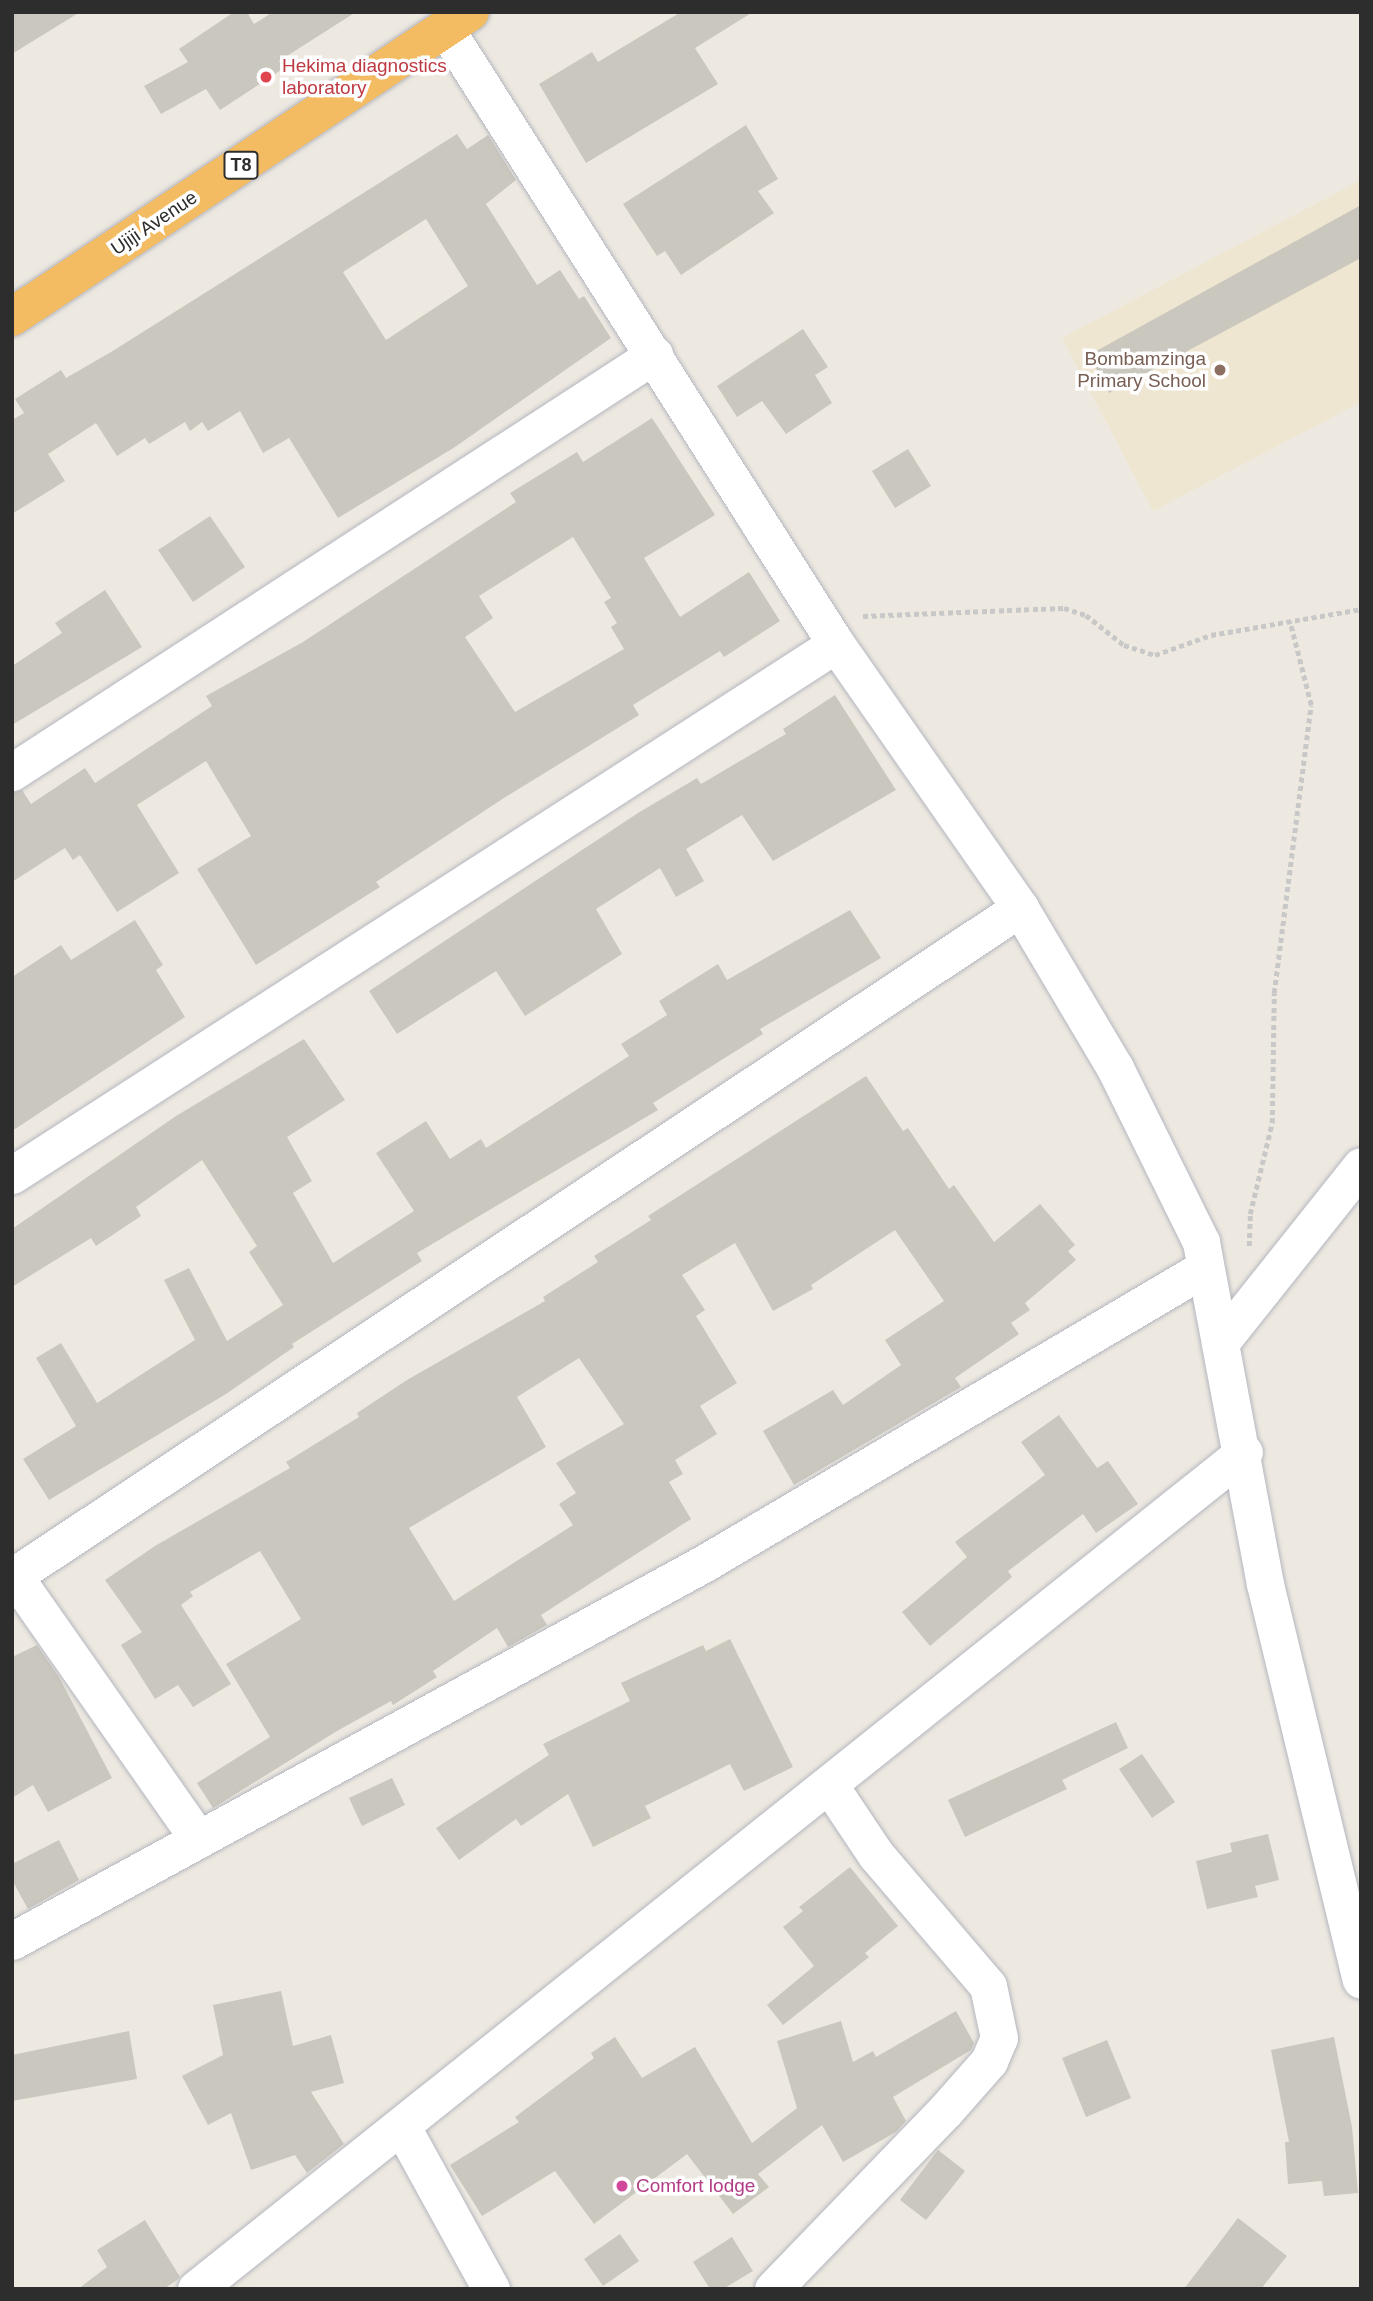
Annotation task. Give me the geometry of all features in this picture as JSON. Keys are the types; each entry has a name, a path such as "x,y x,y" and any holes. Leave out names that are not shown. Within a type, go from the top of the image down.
{"highway":[{"name":"Ujiji Avenue","path":"12,317 458,20"}],"street":[{"path":"458,20 654,355 828,631 1020,908 1115,1068 1201,1242 1203,1269 1244,1452 1265,1584 1361,1979"},
{"path":"12,772 654,355"},
{"path":"12,1175 828,631"},
{"path":"198,1839 13,1575 1020,908"},
{"path":"1220,1343 1361,1166"},
{"path":"12,1941 703,1564 1203,1269"},
{"path":"197,2289 830,1786 1244,1452"},
{"path":"773,2289 945,2111 989,2060 999,2038 988,1986 876,1855 830,1786"},
{"path":"401,2127 491,2289"}],"path":[{"path":"828,631 1064,608 1086,615 1124,645 1155,655 1211,635 1361,610"},
{"path":"1259,1293 1248,1244 1250,1214 1272,1124 1274,993 1311,705 1290,622"}],"shaded area":[{"name":"Bombamzinga Primary School","path":"1361,180 1361,402 1153,511 1062,338"}],"building":[{"path":"12,12 80,12 12,54"},
{"path":"234,12 247,12 254,24 273,12 356,12 279,61 284,68 220,110 206,89 161,114 144,86 188,62 179,49"},
{"path":"681,12 753,12 695,48 718,84 586,163 539,84 592,52 598,62"},
{"path":"746,125 778,179 758,191 774,213 681,275 665,251 657,256 623,204"},
{"path":"457,134 467,149 488,135 516,180 486,204 537,285 560,270 579,299 584,296 611,338 455,447 338,518 289,438 263,453 240,411 208,431 202,422 190,431 185,422 149,444 145,438 117,456 96,423 48,454 65,481 12,514 12,420 24,413 15,399 61,370 66,378","holes":["426,219 468,286 386,340 343,272"]},
{"path":"1361,205 1361,258 1109,393 1089,355"},
{"path":"803,329 828,367 815,375 832,403 786,434 762,401 737,417 717,386"},
{"path":"652,418 715,515 644,558 680,617 749,572 780,621 724,657 720,651 633,705 639,715 504,798 376,882 380,887 256,965 197,869 251,836 206,761 137,805 179,873 117,912 80,855 73,860 65,848 12,882 12,793 22,790 31,804 85,768 95,783 212,706 206,696 303,642 516,502 510,493 577,452 583,462","holes":["573,537 611,598 604,602 617,623 611,627 624,649 515,712 465,637 493,618 479,596"]},
{"path":"908,449 931,486 895,508 872,471"},
{"path":"210,516 245,567 193,602 158,550"},
{"path":"105,590 142,647 12,725 12,666 62,633 55,623"},
{"path":"835,695 896,790 773,861 742,815 686,849 704,881 676,897 660,868 596,909 622,954 525,1016 496,971 397,1034 369,991 638,813 697,778 701,784 786,734 783,729"},
{"path":"850,910 881,958 760,1029 763,1034 653,1103 658,1110 417,1253 422,1261 292,1344 294,1347 226,1394 49,1500 23,1459 76,1426 36,1358 61,1343 97,1403 195,1340 164,1280 189,1268 227,1341 283,1305 249,1252 257,1246 202,1160 136,1207 141,1216 96,1246 91,1238 12,1287 12,1229 176,1116 304,1039 345,1100 287,1137 312,1181 293,1193 333,1263 414,1211 376,1153 426,1121 450,1159 481,1139 486,1148 629,1056 621,1044 667,1015 659,1001 718,964 727,980"},
{"path":"135,920 163,965 156,970 185,1017 12,1131 12,977 61,945 71,960"},
{"path":"866,1076 903,1131 908,1128 949,1189 954,1185 994,1242 1040,1204 1075,1245 1068,1251 1076,1260 1025,1303 1030,1310 1011,1323 1019,1334 955,1378 961,1387 794,1485 763,1431 833,1390 843,1405 901,1365 885,1340 944,1301 895,1230 811,1285 813,1289 773,1311 735,1243 682,1275 705,1310 696,1316 737,1383 700,1406 717,1434 675,1460 683,1474 669,1482 691,1519 541,1615 547,1625 508,1647 497,1628 433,1671 437,1677 393,1705 391,1701 337,1731 213,1808 197,1783 270,1737 226,1664 301,1619 260,1551 190,1592 193,1596 181,1605 231,1684 193,1707 178,1685 155,1699 121,1645 142,1632 105,1580 155,1546 290,1468 286,1462 359,1417 357,1413 407,1380 545,1301 543,1297 598,1262 594,1256 651,1220 648,1216","holes":["579,1358 624,1424 556,1463 576,1493 559,1504 573,1525 454,1601 409,1528 546,1447 517,1397"]},
{"path":"1059,1415 1097,1468 1108,1461 1138,1504 1096,1533 1083,1514 1008,1571 1012,1577 930,1646 902,1612 967,1557 955,1542 1045,1475 1021,1442"},
{"path":"730,1639 793,1767 744,1791 730,1764 645,1806 651,1818 593,1847 568,1794 521,1826 516,1819 459,1860 436,1828 549,1755 543,1744 630,1701 621,1683 703,1645 706,1651"},
{"path":"37,1645 59,1677 112,1778 48,1812 33,1785 12,1798 12,1657"},
{"path":"1116,1722 1128,1748 1062,1780 1067,1789 965,1837 948,1800"},
{"path":"1142,1754 1175,1802 1152,1818 1119,1769"},
{"path":"392,1778 405,1805 362,1826 349,1798"},
{"path":"1268,1834 1279,1880 1255,1886 1258,1897 1207,1909 1196,1861 1232,1852 1230,1843"},
{"path":"59,1840 79,1880 28,1909 12,1880 12,1864"},
{"path":"850,1867 898,1926 865,1953 869,1957 783,2025 767,2005 814,1966 783,1927 803,1911 799,1907"},
{"path":"281,1991 293,2046 331,2035 344,2083 311,2092 344,2144 307,2173 295,2155 251,2170 231,2113 208,2125 182,2076 223,2055 213,2005"},
{"path":"956,2011 974,2043 971,2050 893,2097 906,2121 896,2132 843,2162 822,2125 758,2174 769,2187 733,2214 687,2154 594,2224 555,2171 482,2216 450,2165 519,2122 515,2117 594,2058 591,2053 615,2037 642,2078 695,2047 752,2143 797,2108 777,2041 841,2021 853,2062 873,2051 876,2057"},
{"path":"129,2031 137,2079 12,2101 12,2055"},
{"path":"1334,2037 1352,2127 1358,2193 1324,2196 1322,2181 1288,2184 1285,2142 1289,2142 1271,2050"},
{"path":"1107,2040 1131,2098 1086,2117 1062,2058"},
{"path":"938,2150 965,2171 926,2220 900,2200"},
{"path":"1238,2218 1287,2256 1261,2289 1184,2289"},
{"path":"145,2220 180,2277 164,2289 78,2289 107,2267 97,2250"},
{"path":"620,2234 639,2261 603,2286 584,2259"},
{"path":"732,2237 753,2271 723,2289 710,2289 693,2262"}],"place":[{"name":"Hekima diagnostics laboratory","path":"266,77"},
{"name":"Bombamzinga Primary School","path":"1220,370"},
{"name":"Comfort lodge","path":"622,2186"}]}
